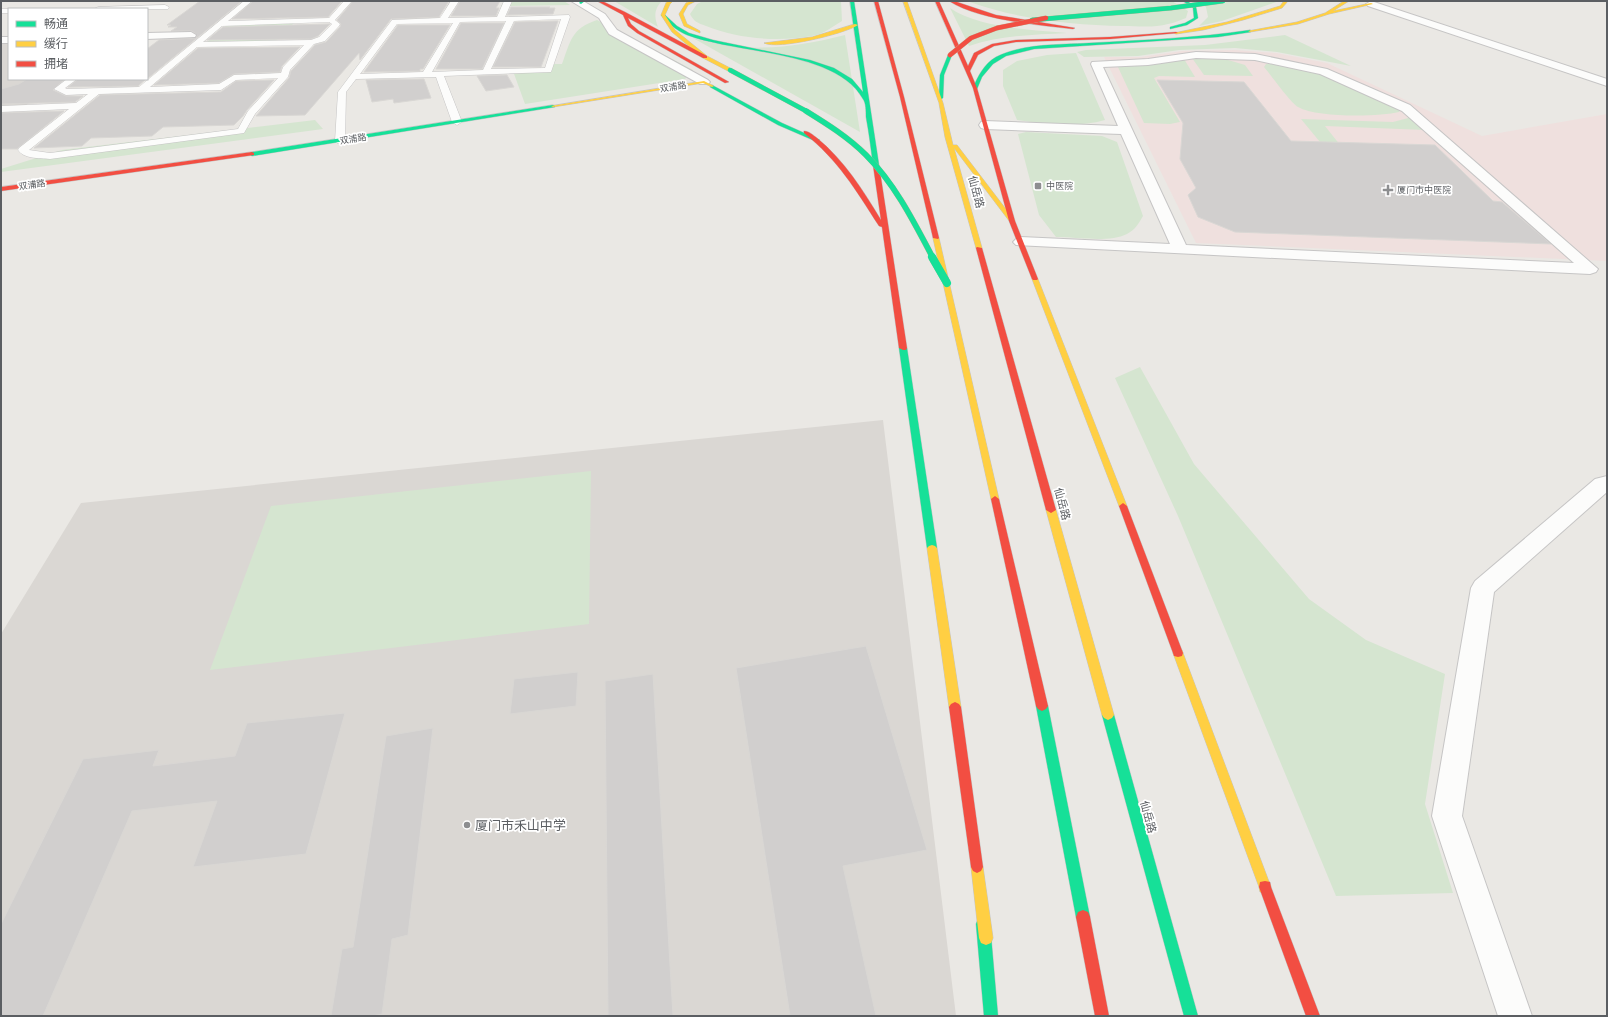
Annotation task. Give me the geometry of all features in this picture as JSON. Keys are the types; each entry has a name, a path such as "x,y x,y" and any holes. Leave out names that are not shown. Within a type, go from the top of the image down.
{"main road":[{"path":"599,1 705,56 814,116 851,140 882,173 895,191 947,283"},
{"path":"663,15 668,3 671,1"},
{"path":"694,1 687,4 681,14 685,25 704,35 724,40 775,43 804,41 831,35 856,25"},
{"path":"852,1 963,759 984,924 999,1016"},
{"path":"876,1 902,97 947,283 1048,734 1102,1016"},
{"name":"仙岳路","path":"905,1 940,103 948,137 1191,1016"},
{"path":"937,1 975,88 1012,221 1109,467 1313,1016"},
{"path":"951,1 978,12 1039,24 1081,28"},
{"path":"1097,29 1146,30 1171,28 1186,24 1196,18 1195,8 1185,1"},
{"path":"1032,20 1171,8 1223,1"},
{"path":"968,70 976,54 993,45 1016,41 1167,34 1204,29 1231,23 1283,4 1296,1"},
{"path":"1326,14 1347,1"},
{"path":"940,103 942,75 950,55 971,38 997,28 1094,9 1113,3"},
{"path":"975,88 983,69 993,61 1008,54 1034,48 1218,36 1298,23 1326,14 1371,4"},
{"path":"624,13 629,25 638,32 733,86"},
{"path":"663,15 673,31 705,56"},
{"path":"663,15 676,27 688,34 712,41 810,61 832,69 850,80 866,99"},
{"path":"704,82 780,124 817,140"},
{"name":"双浦路","path":"1,189 340,141 704,82"},
{"path":"752,98 791,121 817,140 840,161 858,185 886,232"},
{"path":"948,137 1012,221"},
{"path":"984,924 991,1016"}],"street":[{"path":"1371,4 1385,1"},
{"path":"580,2 602,16 613,32 704,82"},
{"path":"1371,4 1607,83"},
{"path":"148,36 191,35"},
{"path":"1020,242 1590,269 1406,108 1323,71 1255,57 1196,55 1148,62 1096,64 1180,249"},
{"path":"985,125 1126,130"},
{"path":"1515,1016 1447,816 1483,588 1603,484 1607,484"}],"lane":[{"path":"142,90 248,1"},
{"path":"331,20 348,1"},
{"path":"442,20 455,1"},
{"path":"500,19 508,1"},
{"path":"121,8 167,6 153,16"},
{"path":"340,141 342,92 353,76 395,22 566,17 548,70 353,76"},
{"path":"486,72 511,19"},
{"path":"195,45 311,42 322,39 336,24 331,20 221,24"},
{"path":"426,74 458,20"},
{"path":"96,91 23,150 25,153 50,156 241,131 251,113 285,75 286,69 311,42"},
{"path":"439,74 457,122"},
{"path":"72,80 58,89 66,92 221,87 234,78 285,75"},
{"path":"1,109 77,106"}],"shaded area":[{"path":"8,43 8,80 62,80 22,108 1,109 1,44"},
{"name":"厦门市中医院","path":"1235,50 1276,53 1327,63 1482,136 1607,114 1607,261 1196,243 1104,57 1141,57 1182,51"},
{"name":"厦门市禾山中学","path":"883,420 956,1016 1,1016 1,634 81,503"}],"green space":[{"path":"504,1 564,1 570,5 501,6"},
{"path":"614,1 662,1 656,10 658,27"},
{"path":"703,1 841,1 842,21 824,32 812,36 786,39 758,38 731,34 702,25 695,21 690,14 697,4"},
{"path":"967,1 1172,1 1188,11 1186,18 1157,26 1103,25 1024,17"},
{"path":"1197,1 1279,1 1222,21 1199,26 1208,17 1206,7"},
{"path":"950,8 962,15 991,24 1023,29 1067,33 1005,38 981,42 969,46"},
{"path":"597,20 693,70 685,79 525,104 513,71 546,70 551,64 562,64 573,36 588,23"},
{"path":"294,23 276,41 206,43 227,25"},
{"path":"845,35 860,132 693,38 712,43 750,48 788,46 826,40"},
{"path":"1285,35 1351,66 1277,52 1235,48 1179,50 1138,56 1084,57 1077,52 1086,50 1205,45"},
{"path":"1076,53 1105,120 1072,125 1017,120 1003,86 1003,70 1017,61 1047,55"},
{"path":"1218,57 1245,65 1253,76 1204,75 1192,58"},
{"path":"1184,59 1195,77 1159,76 1154,78 1180,122 1170,124 1144,123 1117,65 1148,64"},
{"path":"1266,64 1279,64 1321,71 1401,109 1399,112 1390,114 1363,116 1333,115 1307,111 1298,107 1290,100 1264,67"},
{"path":"1412,117 1425,130 1325,126 1352,160 1334,159 1301,119 1393,122"},
{"path":"315,120 323,129 1,172 1,169 62,150"},
{"path":"1026,132 1102,136 1117,142 1143,216 1136,226 1127,234 1120,237 1092,239 1056,237 1039,215 1018,134"},
{"path":"1140,367 1194,464 1309,599 1366,640 1445,674 1425,804 1453,893 1336,896 1178,516 1115,378"},
{"path":"591,471 589,624 210,670 271,506"}],"building":[{"path":"200,1 242,1 148,78 148,48 159,40 196,38 197,35 192,31 171,31 177,27 168,27 171,25 167,25"},
{"path":"253,1 342,1 328,17 232,19"},
{"path":"353,1 449,1 439,17 391,19 360,60 359,53 305,115 256,116 289,78 291,71 315,45 326,42 340,27 341,24 337,20"},
{"path":"460,1 500,1 496,8 499,8 496,16 451,16"},
{"path":"511,7 555,8 553,14 507,15"},
{"path":"558,21 541,67 493,67 515,22"},
{"path":"461,23 504,23 482,69 436,69"},
{"path":"330,24 318,36 311,39 207,40 223,27"},
{"path":"398,25 450,25 423,69 420,69 420,71 364,72"},
{"path":"300,47 282,66 280,72 234,74 219,83 154,85 198,48"},
{"path":"507,75 514,87 486,91 477,76"},
{"path":"424,79 431,98 394,103 393,99 372,102 366,80"},
{"path":"25,80 64,80 53,90 66,96 83,96 75,102 1,104 1,89 19,84"},
{"path":"77,80 145,80 138,86 68,87"},
{"path":"274,80 234,125 163,127 152,136 91,138 82,146 34,148 100,95 221,92 236,81"},
{"path":"1157,80 1244,82 1291,141 1435,145 1493,201 1502,202 1551,244 1235,232 1198,217 1188,195 1196,188 1180,159 1183,123"},
{"path":"64,111 17,149 1,149 1,113"},
{"path":"866,646 927,850 843,866 876,1016 790,1016 736,668"},
{"path":"578,672 576,706 510,714 514,679"},
{"path":"653,674 673,1016 608,1016 605,681"},
{"path":"345,713 306,854 193,867 217,801 132,811 43,1016 1,1016 1,924 83,759 159,750 153,766 235,756 247,723"},
{"path":"433,728 408,935 392,939 382,1014 372,1016 331,1016 342,949 353,947 386,736"}],"traffic: fast":[{"path":"852,1 876,165"},
{"path":"1171,28 1186,24 1196,18 1195,8 1185,1"},
{"path":"1032,20 1171,8 1223,1"},
{"path":"663,15 676,27 688,34 712,41 810,61 832,69 850,80 866,99"},
{"path":"975,88 985,69 991,63 1005,55 1034,48 1218,36 1250,31"},
{"path":"941,98 942,75 950,55"},
{"path":"730,70 822,121 850,141 866,155 893,188 916,226 947,283"},
{"path":"712,86 780,124 817,140"},
{"path":"252,154 553,106"},
{"path":"903,348 932,548"},
{"path":"1042,706 1083,917"},
{"path":"1108,715 1191,1016"},
{"path":"983,924 991,1016"}],"traffic: slow":[{"path":"671,1 668,3 663,15 673,31 705,57 730,70"},
{"path":"694,1 687,4 681,14 685,25 699,32"},
{"path":"905,1 941,103 948,137 979,248"},
{"path":"1176,33 1203,29 1242,19 1281,7 1286,1"},
{"path":"1250,31 1298,23 1326,14 1347,1"},
{"path":"1331,13 1371,4"},
{"path":"766,43 789,42 812,38 856,25"},
{"path":"553,106 704,82 712,86"},
{"path":"955,146 1012,221"},
{"path":"936,238 995,499"},
{"path":"1035,279 1123,506"},
{"path":"1051,510 1108,715"},
{"path":"932,548 955,707"},
{"path":"1178,653 1265,887"},
{"path":"977,867 986,938"}],"traffic: jam":[{"path":"599,1 705,57"},
{"path":"876,1 902,97 936,238"},
{"path":"937,1 975,88 1012,221 1035,279"},
{"path":"951,1 996,16 1026,22 1073,28"},
{"path":"624,13 629,25 638,32 727,82"},
{"path":"950,55 971,38 997,28 1046,18"},
{"path":"968,70 976,54 993,45 1016,41 1110,38 1176,33"},
{"path":"806,132 829,152 848,174 881,225"},
{"path":"1,189 252,154"},
{"path":"876,165 903,348"},
{"path":"979,248 1051,510"},
{"path":"995,499 1042,706"},
{"path":"1123,506 1178,653"},
{"path":"955,707 977,867"},
{"path":"1265,887 1313,1016"},
{"path":"1083,917 1102,1016"}],"place":[{"name":"中医院","path":"1038,186"},
{"name":"厦门市中医院","path":"1388,190"},
{"name":"厦门市禾山中学","path":"467,825"}]}
